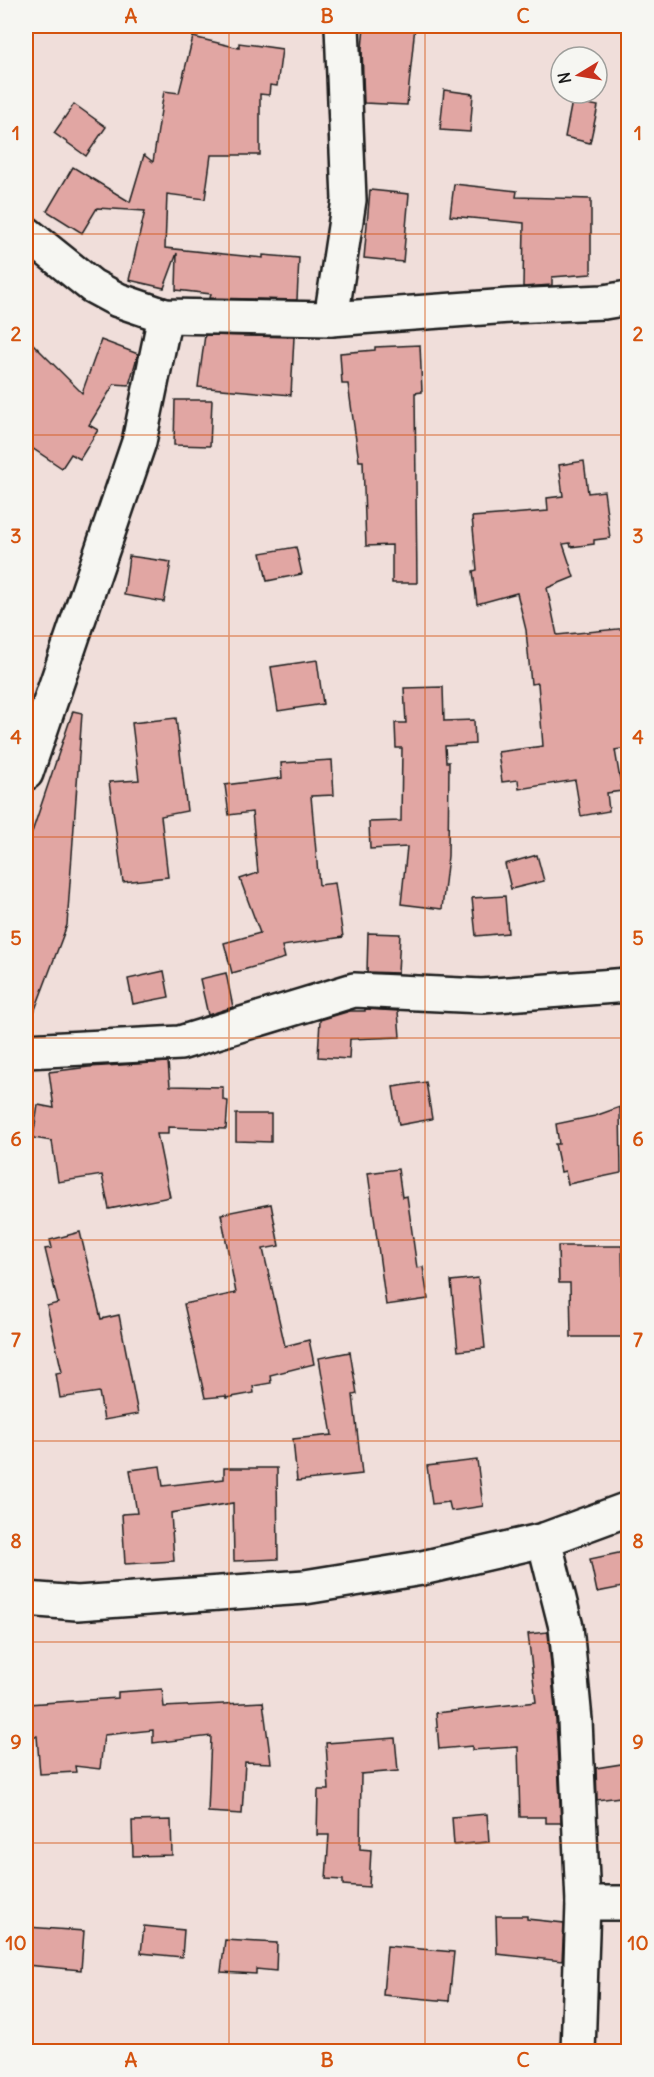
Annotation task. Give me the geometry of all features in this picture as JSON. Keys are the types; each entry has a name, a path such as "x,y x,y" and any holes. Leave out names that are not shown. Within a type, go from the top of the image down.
{"street":[{"path":"331,319 349,200 342,26"},
{"path":"26,233 92,286 118,300 165,316 331,319 509,306 604,302 628,298"},
{"path":"26,773 139,442 165,316"},
{"path":"26,1051 180,1043 354,990 482,996 628,985"},
{"path":"26,1599 77,1603 305,1587 422,1568 544,1540 628,1509"},
{"path":"544,1540 566,1627 575,1720 583,1903 578,2052"},
{"path":"583,1903 628,1903"}],"building":[{"path":"364,26 415,26 407,105 364,103 362,49"},
{"path":"193,37 239,48 239,43 282,49 277,86 270,85 269,95 260,94 260,155 211,155 205,199 167,194 165,248 263,258 263,255 299,258 297,300 210,298 211,294 176,290 177,253 164,288 129,280 145,211 97,208 82,233 47,211 73,167 130,202 144,155 153,162 164,91 179,93"},
{"path":"444,90 473,94 470,132 440,130"},
{"path":"74,104 106,127 86,156 54,133"},
{"path":"571,105 598,106 590,143 565,137"},
{"path":"454,184 517,191 516,197 591,199 591,274 552,277 552,285 523,287 524,223 450,216"},
{"path":"370,190 409,194 403,262 364,258"},
{"path":"205,335 294,337 291,395 198,387"},
{"path":"26,337 82,393 101,340 138,354 129,385 114,384 89,425 98,430 80,459 71,454 62,468 26,444"},
{"path":"420,345 422,392 415,393 417,583 392,583 392,545 366,546 363,461 359,461 348,384 342,384 340,353 375,350 375,347"},
{"path":"175,400 212,400 210,446 174,445"},
{"path":"584,461 588,493 604,491 610,538 594,540 594,544 571,547 570,543 563,544 574,577 547,588 557,635 628,628 628,748 615,750 622,791 607,793 609,811 581,816 575,780 519,789 518,780 502,782 498,752 543,746 538,683 531,684 526,630 517,593 477,604 473,571 477,570 472,517 548,511 547,498 563,496 559,465"},
{"path":"296,547 302,574 267,581 261,553"},
{"path":"129,556 171,562 164,602 124,595"},
{"path":"317,660 323,704 278,711 271,667"},
{"path":"443,687 444,721 474,720 475,744 445,746 446,762 449,762 448,856 442,909 401,904 407,847 370,849 369,822 401,821 402,748 396,748 395,723 406,723 404,688"},
{"path":"73,711 82,713 67,925 28,1028 26,1027 27,847"},
{"path":"176,718 187,811 161,816 168,877 123,882 109,782 139,780 132,723"},
{"path":"332,760 334,795 311,796 319,885 335,883 343,937 282,946 285,958 232,973 224,943 260,933 240,879 258,873 252,812 229,815 225,785 282,778 281,763"},
{"path":"537,855 544,881 511,889 505,864"},
{"path":"505,896 508,933 476,936 472,898"},
{"path":"368,933 400,934 398,973 367,972"},
{"path":"164,971 169,997 133,1004 128,979"},
{"path":"226,973 233,1007 208,1015 200,979"},
{"path":"365,1009 398,1011 400,1037 350,1039 349,1059 318,1057 320,1020 350,1011 365,1011"},
{"path":"168,1062 170,1086 223,1087 223,1100 228,1101 226,1129 168,1127 168,1134 157,1134 170,1197 109,1209 102,1175 58,1182 52,1141 33,1138 38,1105 54,1108 49,1072"},
{"path":"426,1082 432,1119 399,1125 393,1087"},
{"path":"620,1107 621,1173 568,1184 565,1171 561,1172 555,1144 559,1144 556,1124 595,1116"},
{"path":"236,1114 271,1114 271,1142 236,1141"},
{"path":"398,1169 402,1197 407,1196 417,1268 423,1267 428,1299 386,1305 368,1173"},
{"path":"271,1204 279,1246 263,1249 285,1346 309,1340 314,1364 270,1375 271,1383 253,1386 254,1393 226,1398 226,1396 205,1398 184,1304 236,1293 221,1214"},
{"path":"80,1232 101,1319 119,1315 138,1414 104,1420 99,1392 60,1398 56,1373 62,1372 47,1306 58,1303 45,1249 52,1248 50,1240"},
{"path":"558,1246 622,1246 623,1302 628,1301 628,1337 571,1337 570,1283 559,1283"},
{"path":"478,1278 485,1348 458,1351 451,1281"},
{"path":"350,1352 357,1394 353,1395 362,1474 297,1481 293,1439 332,1435 319,1358"},
{"path":"477,1460 483,1506 451,1511 449,1502 432,1504 427,1466"},
{"path":"160,1466 163,1486 224,1479 224,1468 277,1468 278,1559 234,1561 233,1503 171,1513 174,1561 125,1564 122,1514 137,1513 130,1470"},
{"path":"628,1551 628,1586 597,1592 590,1559"},
{"path":"548,1632 556,1721 561,1823 546,1823 546,1817 520,1817 518,1747 472,1750 472,1746 439,1749 436,1713 536,1702 528,1634"},
{"path":"162,1689 164,1707 263,1702 271,1763 245,1762 242,1814 208,1812 211,1736 153,1743 153,1730 104,1735 100,1769 75,1766 76,1772 40,1774 37,1736 30,1736 28,1704 118,1698 118,1692"},
{"path":"395,1738 398,1771 361,1774 360,1849 371,1850 369,1887 343,1885 343,1880 326,1879 329,1835 317,1835 318,1790 329,1790 326,1743"},
{"path":"628,1763 628,1796 597,1800 596,1768"},
{"path":"487,1814 489,1842 454,1845 452,1817"},
{"path":"171,1820 172,1855 133,1856 132,1821"},
{"path":"496,1916 527,1916 527,1919 564,1923 562,1961 497,1954"},
{"path":"144,1926 184,1930 182,1957 141,1953"},
{"path":"27,1927 84,1931 81,1970 26,1965"},
{"path":"225,1940 277,1943 276,1971 256,1969 256,1974 221,1972"},
{"path":"387,1946 454,1952 449,2001 383,1995"}]}
